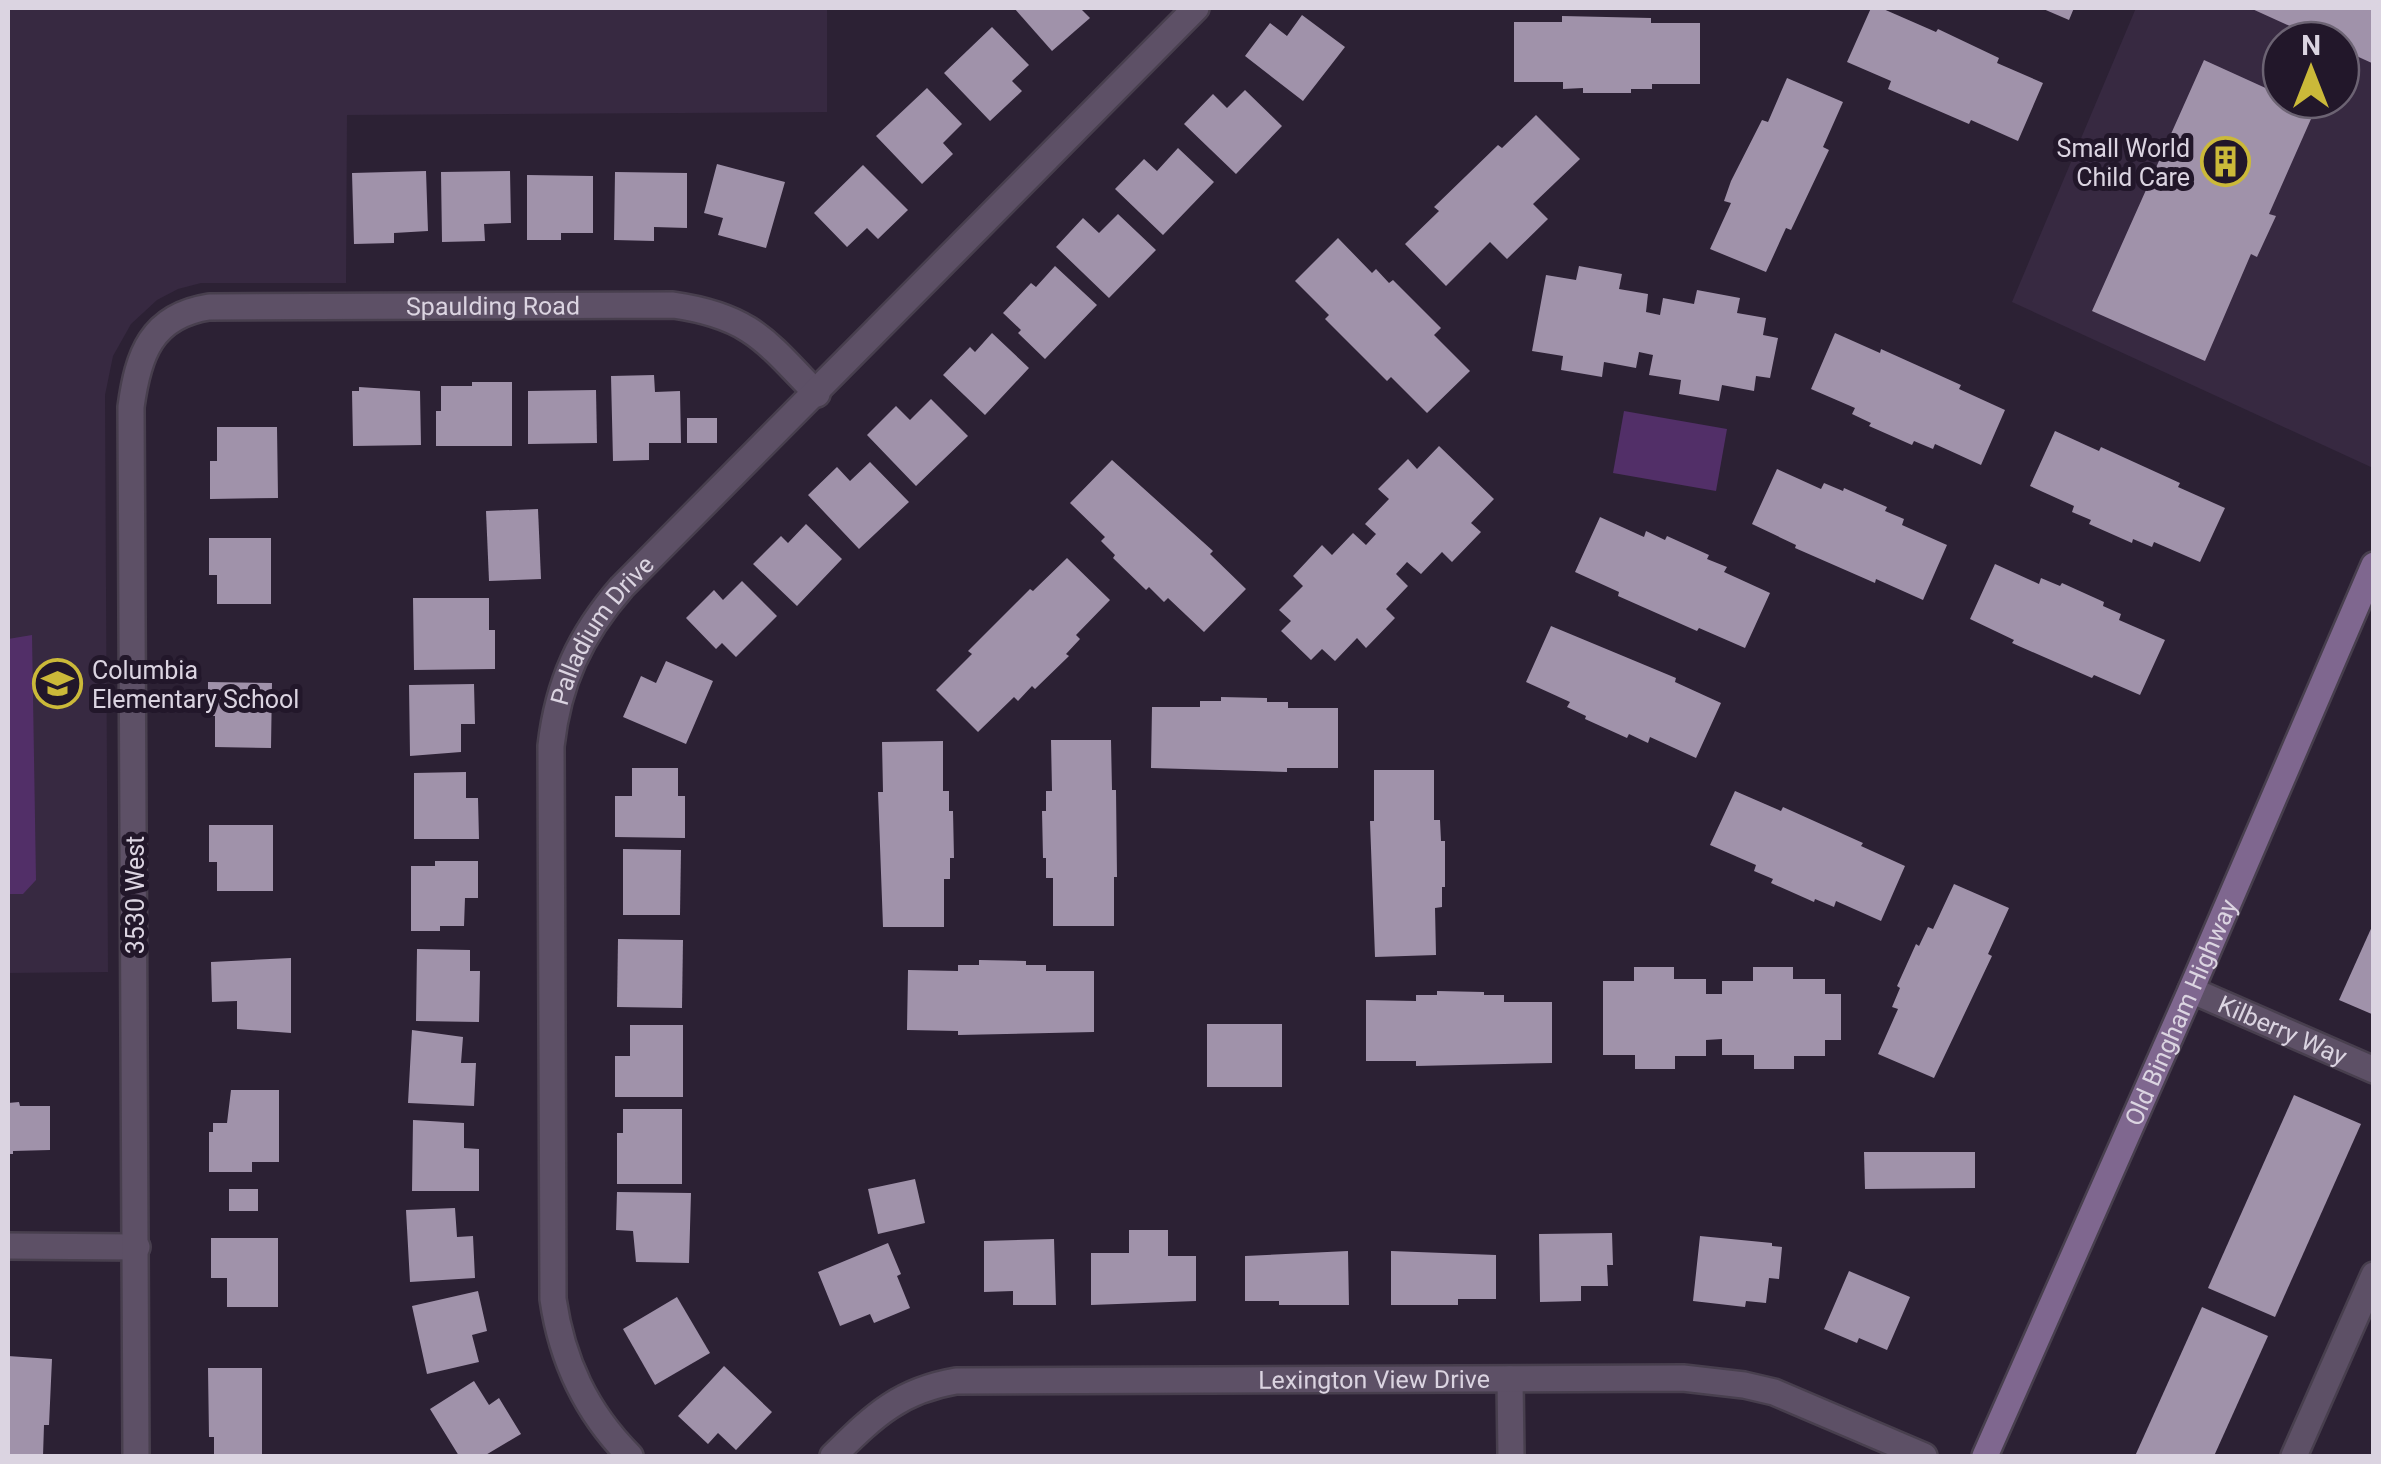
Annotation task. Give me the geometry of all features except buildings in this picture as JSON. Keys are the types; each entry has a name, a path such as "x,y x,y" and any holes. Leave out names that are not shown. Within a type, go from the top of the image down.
{"street":[{"name":"Palladium Drive","path":"630,1456 598,1420 581,1392 562,1346 553,1299 551,746 567,670 600,612 1196,8"},
{"name":"Spaulding Road","path":"151,338 177,316 209,307 674,305 751,328 817,394"},
{"name":"3530 West","path":"136,1456 131,407 136,372 151,338"},
{"name":"Old Bingham Highway","path":"1985,1456 2192,990 2374,566"},
{"name":"Kilberry Way","path":"2192,990 2374,1070"},
{"path":"8,1246 137,1247"},
{"path":"2294,1456 2373,1278"},
{"name":"Lexington View Drive","path":"834,1456 878,1412 896,1400 956,1381 1683,1378 1744,1384 1804,1402 1924,1456"},
{"path":"1510,1379 1511,1456"}],"shaded area":[{"name":"Columbia Elementary School","path":"8,8 827,8 827,112 347,115 346,283 201,283 157,300 131,324 113,356 105,395 108,972 8,973"},
{"path":"2136,8 2373,8 2373,468 2012,302"},
{"path":"1624,411 1727,429 1716,491 1613,473"},
{"path":"32,635 36,880 23,894 8,894 8,639"}],"place":[{"name":"Small World Child Care","path":"2225,162"},
{"name":"Columbia Elementary School","path":"57,684"}]}
